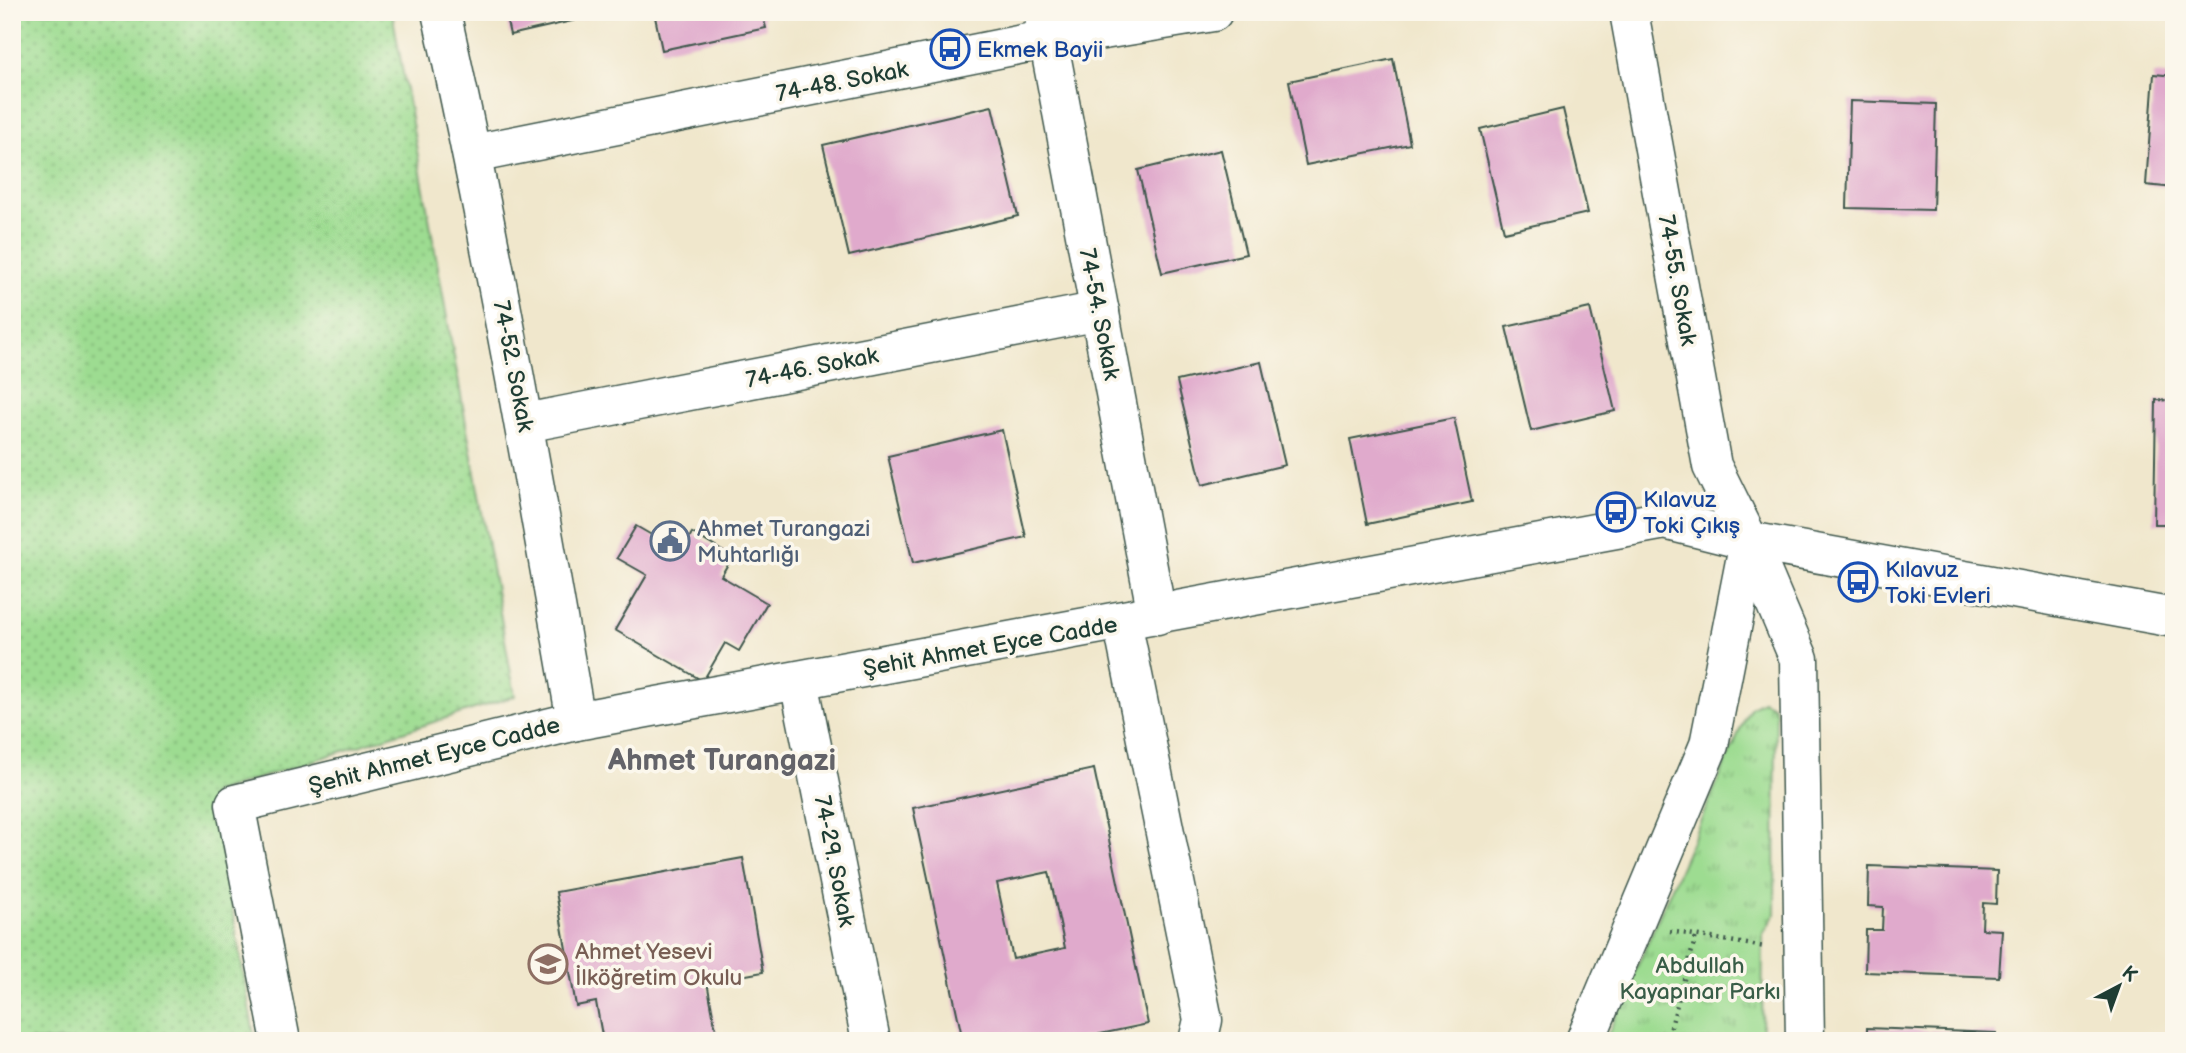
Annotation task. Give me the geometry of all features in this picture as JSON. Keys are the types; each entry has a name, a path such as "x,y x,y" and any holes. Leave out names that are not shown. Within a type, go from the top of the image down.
{"street":[{"name":"74-52. Sokak","path":"441,12 525,423 576,721"},
{"name":"74-48. Sokak","path":"472,154 1046,26 1213,12"},
{"name":"74-55. Sokak","path":"1629,12 1712,466 1749,541 1799,659 1805,1041"},
{"name":"74-54. Sokak","path":"1046,26 1100,311 1140,618 1203,1020 1198,1041"},
{"name":"74-46. Sokak","path":"525,423 1100,311"},
{"name":"Şehit Ahmet Eyce Cadde","path":"281,1041 235,804 576,721 1665,520 1749,541 2174,618"},
{"path":"1585,1041 1709,745 1749,541"},
{"name":"74-29. Sokak","path":"799,681 871,1041"}],"path":[{"path":"1634,924 1804,953"},
{"path":"1667,1041 1696,936"}],"green space":[{"path":"12,12 392,12 515,696 212,793 255,1041 12,1041"},
{"name":"Abdullah Kayapınar Parkı","path":"1763,701 1774,707 1776,713 1775,914 1763,934 1762,1041 1605,1041 1746,716 1751,707"}],"building":[{"path":"505,12 593,12 594,16 510,35"},
{"path":"654,12 762,12 766,28 662,50"},
{"path":"1393,59 1410,144 1306,165 1289,81"},
{"path":"2154,74 2174,76 2174,188 2146,185"},
{"path":"1850,101 1936,104 1933,210 1847,208"},
{"path":"992,106 1018,216 849,256 823,145"},
{"path":"1563,109 1588,213 1504,232 1480,129"},
{"path":"1221,150 1246,254 1162,273 1138,170"},
{"path":"1590,308 1615,411 1531,431 1506,327"},
{"path":"1261,362 1285,465 1202,485 1177,381"},
{"path":"2156,400 2174,401 2174,524 2154,524"},
{"path":"1454,418 1472,502 1367,524 1350,439"},
{"path":"1002,430 1026,537 913,563 888,456"},
{"path":"636,526 681,552 692,533 732,557 721,576 767,603 739,651 725,643 703,681 615,630 647,575 617,558"},
{"path":"1094,769 1148,1024 1067,1041 963,1041 913,808","holes":["1049,872 1065,948 1013,959 997,883"]},
{"path":"743,858 763,972 707,982 718,1041 603,1041 596,1002 576,1006 556,892"},
{"path":"1869,866 1997,871 1996,904 1983,903 1982,929 2002,930 1999,977 1865,972 1866,930 1882,930 1883,907 1868,906"},
{"path":"1867,1028 1996,1033 1996,1041 1867,1041"}],"place":[{"name":"Ekmek Bayii","path":"950,49"},
{"name":"Kılavuz Toki Çıkış","path":"1616,512"},
{"name":"Ahmet Turangazi Muhtarlığı","path":"670,541"},
{"name":"Kılavuz Toki Evleri","path":"1858,582"},
{"name":"Ahmet Yesevi İlköğretim Okulu","path":"548,964"}],"district":[{"name":"Ahmet Turangazi","path":"722,760"}]}
